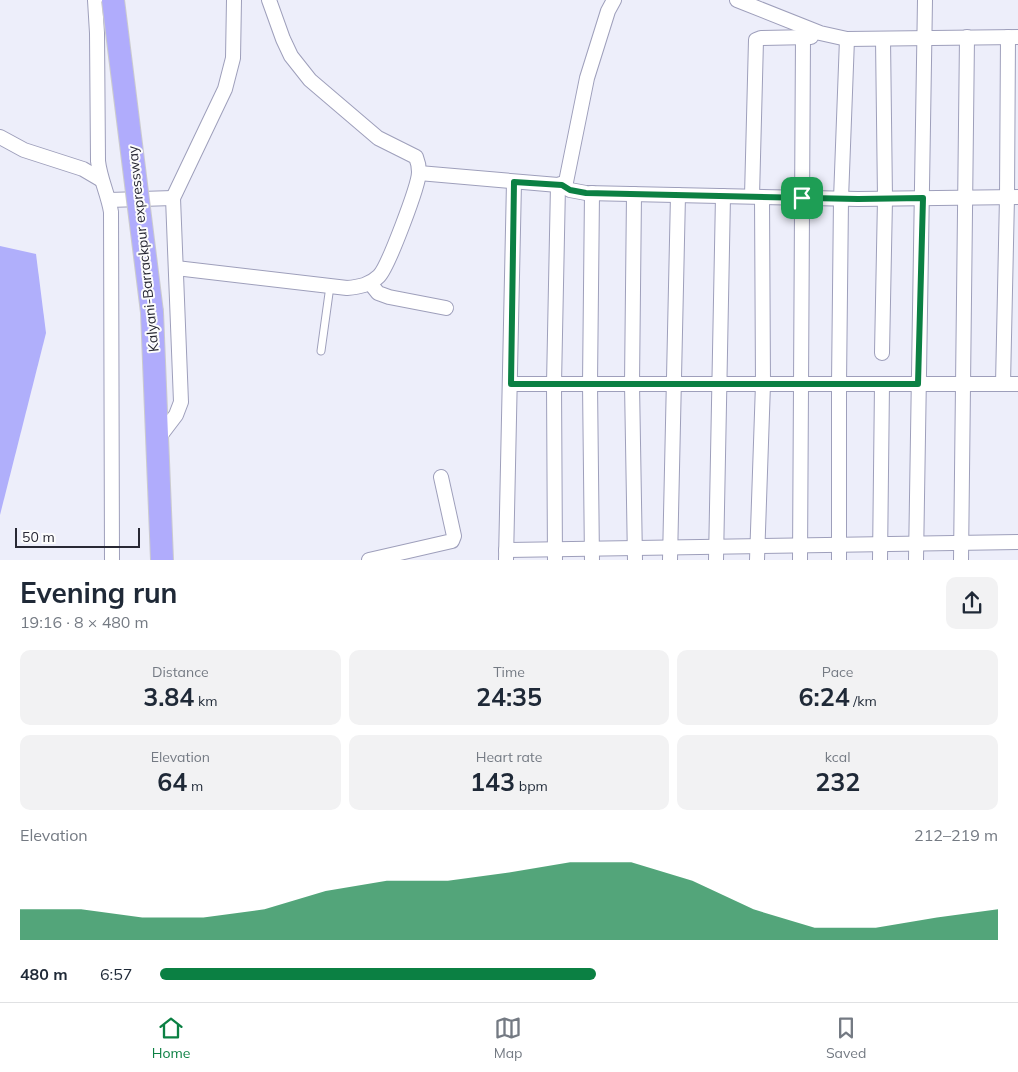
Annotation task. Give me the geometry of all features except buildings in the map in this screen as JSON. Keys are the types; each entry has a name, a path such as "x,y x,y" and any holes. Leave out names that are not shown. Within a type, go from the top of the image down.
{"highway":[{"name":"Kalyani-Barrackpur expressway","path":"113,0 152,312 162,560"}],"street":[{"path":"95,0 98,160 100,179 109,200 111,212 112,560"},
{"path":"157,440 176,415 181,402 173,198 225,89 233,58 234,0"},
{"path":"176,268 347,288 359,287 379,277 385,268 406,215 419,173 416,157 378,138 310,80 291,56 269,0"},
{"path":"560,185 566,182 587,78 608,11 614,0"},
{"path":"737,0 820,33 840,38"},
{"path":"916,560 923,198 924,0"},
{"path":"961,560 967,37"},
{"path":"757,553 763,384 757,197 756,40 761,38 1013,37 1012,197 1003,384"},
{"path":"800,552 803,38"},
{"path":"839,560 840,38"},
{"path":"882,353 885,198 883,39"},
{"path":"0,137 24,150 83,169 100,179"},
{"path":"419,173 560,185 576,192 592,193 802,198 1012,197"},
{"path":"514,182 506,555 800,552 839,545 1018,542"},
{"path":"556,554 554,384 560,185"},
{"path":"592,193 590,384 592,554"},
{"path":"634,194 632,384 635,554"},
{"path":"670,553 678,195"},
{"path":"716,553 722,196"},
{"path":"109,200 173,198"},
{"path":"370,283 378,293 389,297 446,308"},
{"path":"511,384 1018,384"},
{"path":"880,560 882,384"},
{"path":"369,560 452,541 454,536 441,477"}],"lane":[{"path":"321,351 330,286"}],"water":[{"path":"0,246 36,254 46,333 0,515"}],"route":[{"path":"514,182 562,185 576,192 586,193 802,198 923,198 918,384 511,384 514,182"}]}
